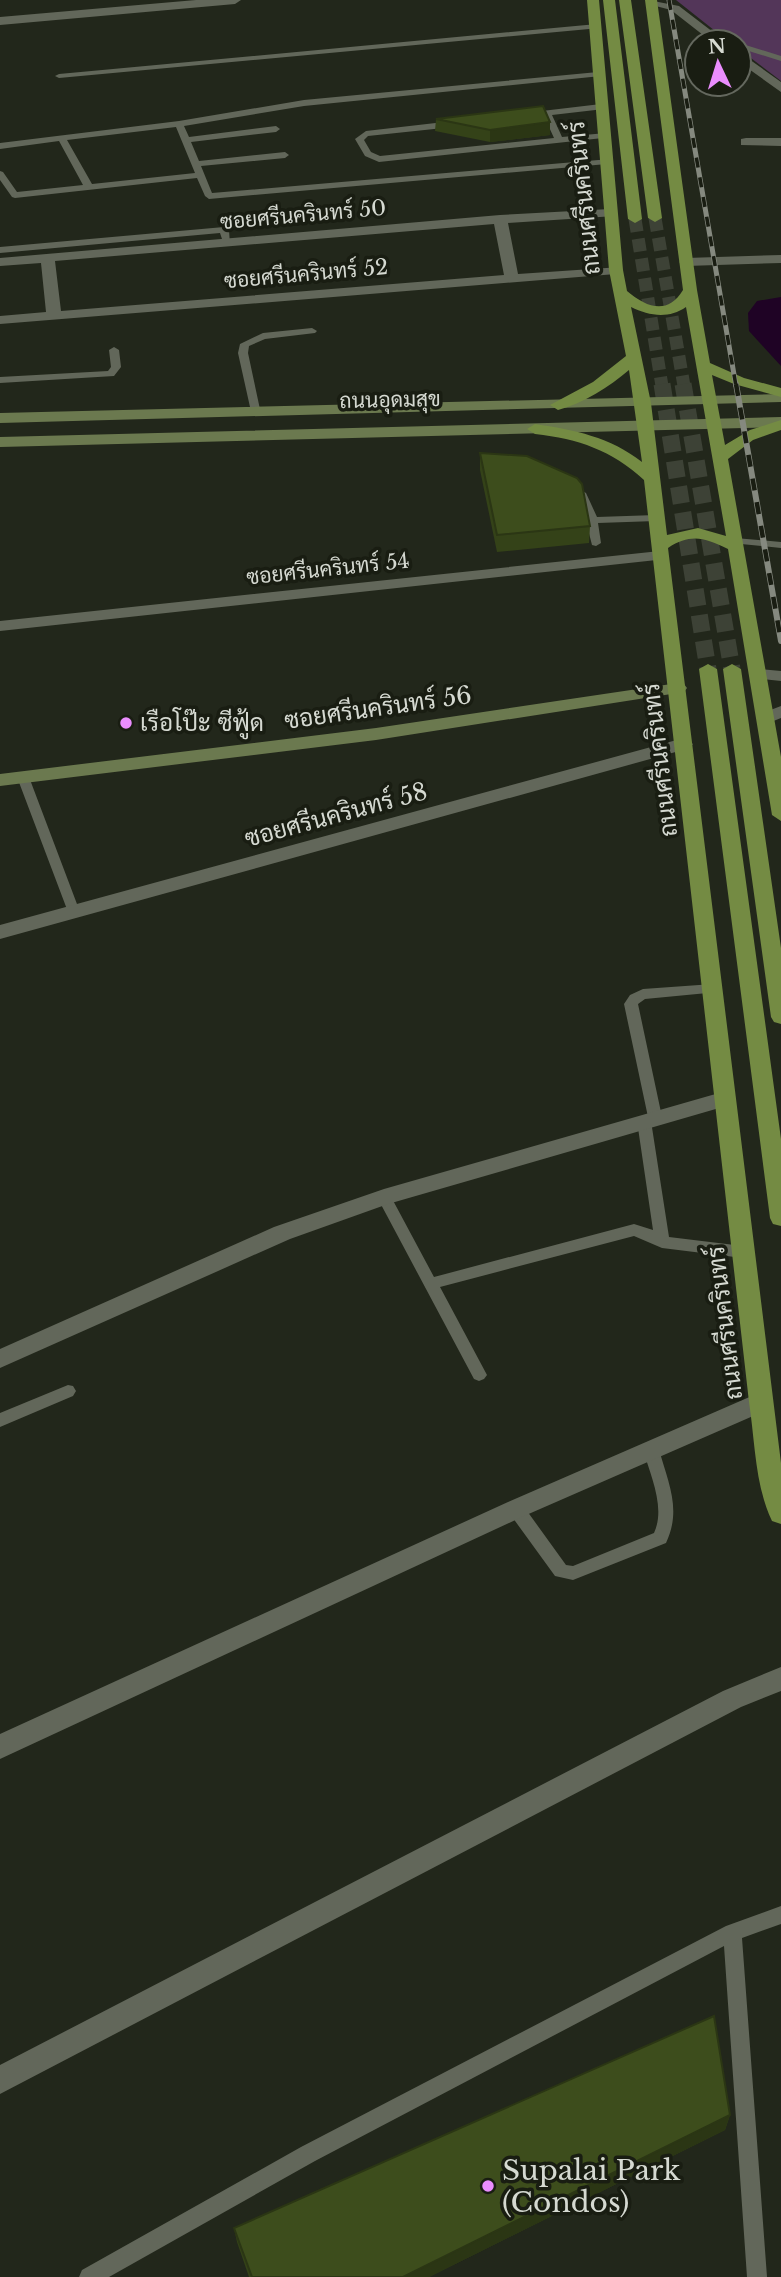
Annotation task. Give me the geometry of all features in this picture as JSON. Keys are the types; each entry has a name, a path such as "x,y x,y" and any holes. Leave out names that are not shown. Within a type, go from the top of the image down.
{"main road":[{"name":"ถนนศรีนครินทร์","path":"593,0 597,26 597,74 617,270 643,403 761,1402 771,1476 781,1514"},
{"name":"ถนนศรีนครินทร์","path":"609,0 635,219"},
{"path":"625,0 655,218"},
{"path":"652,1 686,262 708,400 758,674 774,715 781,815"},
{"path":"621,293 638,306 669,309 680,306 690,290"},
{"path":"558,405 594,390 614,377 634,357"},
{"path":"703,365 739,382 781,395"},
{"name":"ถนนอุดมสุข","path":"0,418 643,403 781,395"},
{"path":"366,411 385,417 387,422 382,428 366,433"},
{"name":"ถนนอุดมสุข","path":"0,428 781,411"},
{"path":"720,458 745,437 781,424"},
{"name":"ถนนอุดมสุข","path":"0,442 781,424"},
{"path":"535,429 563,432 608,444 631,458 650,477"},
{"path":"660,551 680,533 692,531 710,534 735,544"},
{"path":"708,669 781,1218"},
{"path":"732,669 781,1017"},
{"name":"ซอยศรีนครินทร์ 56","path":"0,780 376,734 678,688"}],"street":[{"path":"0,22 235,0"},
{"path":"652,1 674,8 701,28"},
{"path":"753,67 781,88"},
{"path":"746,142 781,142"},
{"name":"ซอยศรีนครินทร์ 50","path":"0,262 499,219 610,213"},
{"path":"499,219 512,278"},
{"path":"48,259 54,316"},
{"path":"686,262 781,259"},
{"name":"ซอยศรีนครินทร์ 52","path":"0,320 617,270"},
{"name":"ซอยศรีนครินทร์ 54","path":"0,626 660,551"},
{"path":"758,674 781,676"},
{"name":"ซอยศรีนครินทร์ 58","path":"0,932 684,744"},
{"path":"0,1359 282,1233 384,1197 726,1099"},
{"path":"0,1747 516,1508 761,1402"},
{"path":"0,2080 732,1699 781,1679"}],"lane":[{"path":"59,76 597,26"},
{"path":"753,50 781,59"},
{"path":"0,146 179,124 303,103 597,74"},
{"path":"521,116 601,107"},
{"path":"547,113 559,140"},
{"path":"469,122 366,134 359,139 368,154 379,159 603,135"},
{"path":"179,124 209,195 607,160"},
{"path":"185,140 276,129"},
{"path":"63,140 89,187"},
{"path":"195,164 285,155"},
{"path":"0,174 15,195 200,175"},
{"path":"0,250 224,230 227,243"},
{"path":"256,414 243,353 245,344 263,336 312,331"},
{"path":"0,380 111,374 116,368 114,350"},
{"path":"553,477 581,491 588,500 596,543"},
{"path":"592,520 656,519"},
{"path":"735,544 781,545"},
{"path":"23,777 74,912"},
{"path":"662,1242 650,1119 631,1004 635,998 643,995 713,989"},
{"path":"384,1197 479,1374"},
{"path":"429,1284 634,1230 642,1231 662,1242 743,1252"},
{"path":"0,1420 68,1391"},
{"path":"516,1508 561,1570 573,1573 660,1538 666,1529 665,1504 651,1449"},
{"path":"89,2277 308,2154 732,1932 781,1915"},
{"path":"732,1932 757,2277"}],"shaded area":[{"path":"676,0 781,0 781,81 753,60 753,28 711,28"},
{"path":"781,297 781,366 749,331 748,313 757,301"}],"building":[{"path":"543,106 550,122 490,130 436,119"},
{"path":"480,453 527,456 577,478 582,484 590,526 497,535"},
{"name":"Supalai Park (Condos)","path":"714,2016 730,2115 403,2277 252,2277 234,2228"}],"tunnel":[{"path":"655,218 684,386"},
{"path":"635,219 662,386"},
{"path":"662,384 708,669"},
{"path":"683,384 732,669"}],"railway":[{"path":"669,0 736,386"},
{"path":"736,384 781,641"}],"place":[{"name":"เรือโป๊ะ ซีฟู้ด","path":"126,723"},
{"name":"Supalai Park (Condos)","path":"488,2186"}]}
